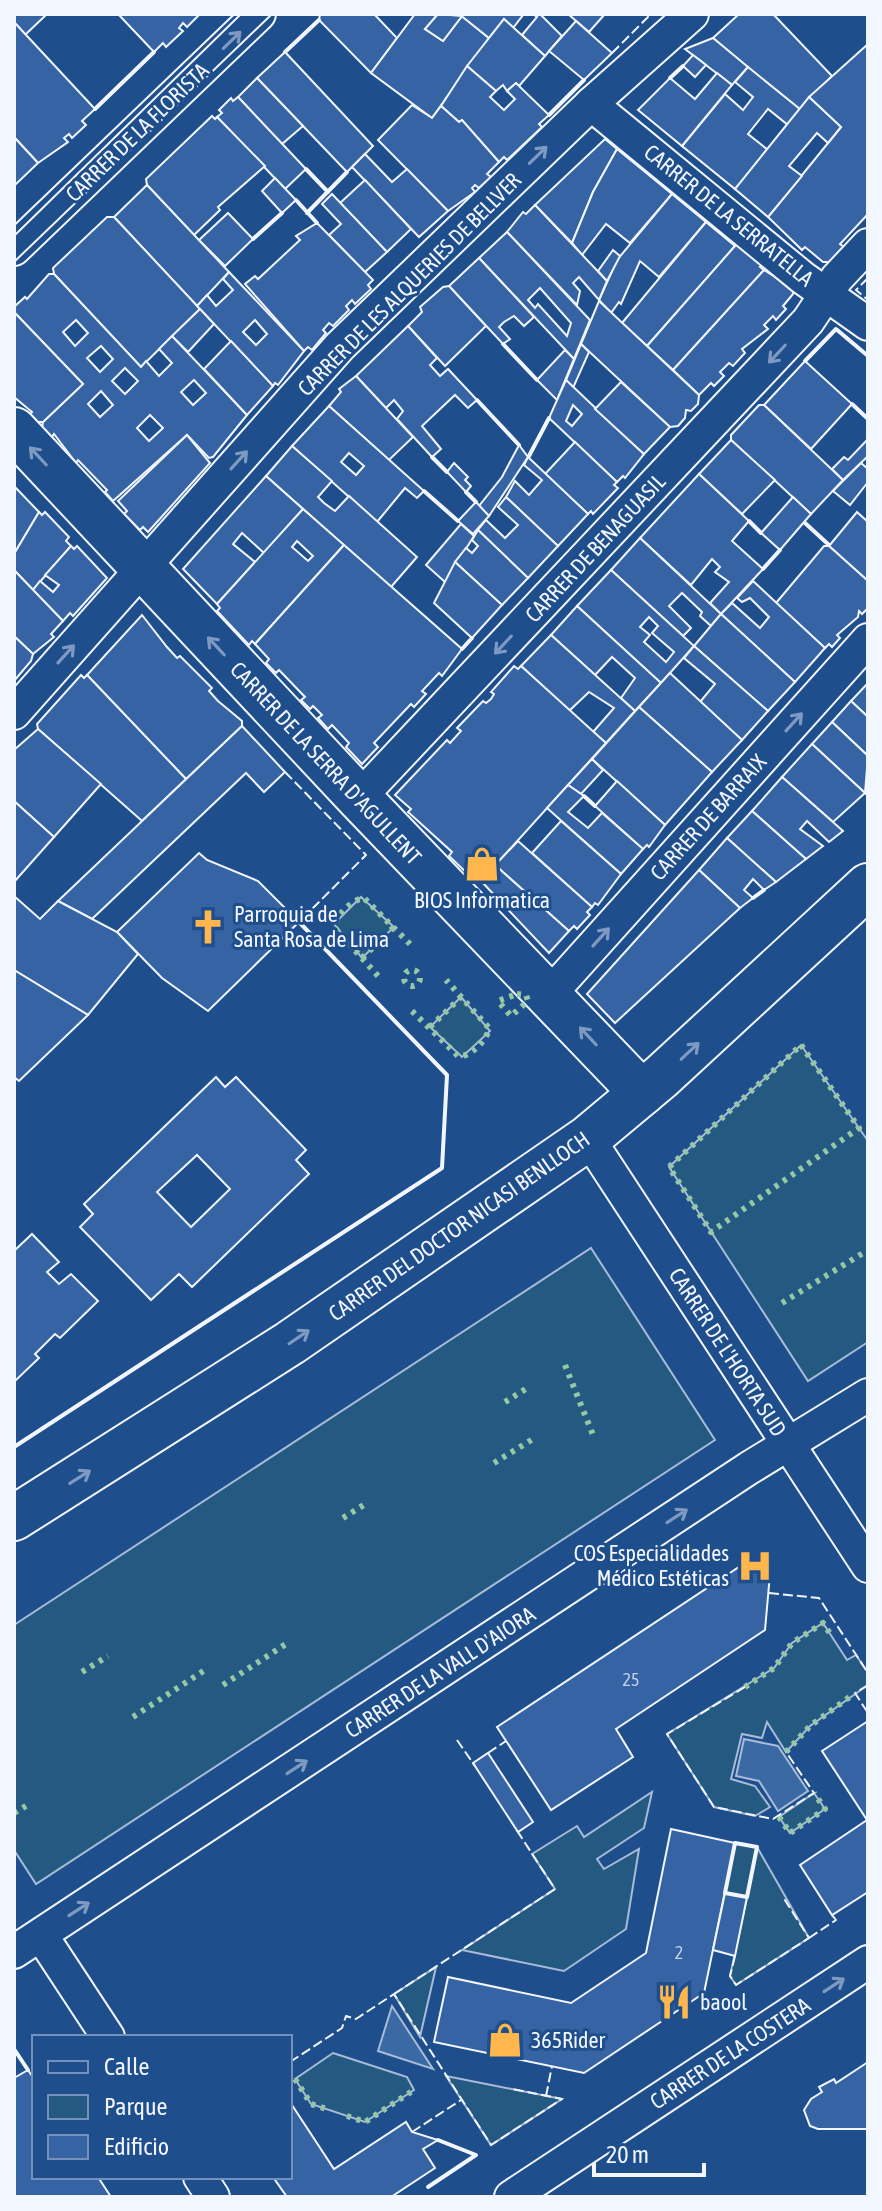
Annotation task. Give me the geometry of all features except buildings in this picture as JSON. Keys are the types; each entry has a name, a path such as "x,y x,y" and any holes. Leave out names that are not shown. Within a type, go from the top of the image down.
{"street":[{"name":"CARRER DE LA FLORISTA","path":"14,249 259,14"},
{"name":"CARRER DE LES ALQUERIES DE BELLVER","path":"14,713 340,346 591,104 689,15"},
{"name":"CARRER DE LA SERRATELLA","path":"591,104 803,278 868,324"},
{"name":"CARRER DE BENAGUASIL","path":"359,798 808,321 868,245"},
{"name":"CARRER DE LA SERRA D'AGULLENT","path":"14,430 142,569 642,1093"},
{"name":"CARRER DE BARRAIX","path":"549,995 868,640"},
{"name":"CARRER DEL DOCTOR NICASI BENLLOCH","path":"14,1518 290,1343 588,1138 642,1093 868,886"},
{"name":"CARRER DE L'HORTA SUD","path":"588,1138 868,1566"},
{"name":"CARRER DE LA VALL D'AIORA","path":"14,1952 788,1443 868,1395"},
{"path":"41,1935 107,2035"},
{"name":"CARRER DE LA COSTERA","path":"511,2197 868,1962"},
{"path":"201,2179 213,2197"}],"green space":[{"path":"361,897 394,927 362,958 334,924"},
{"path":"461,997 490,1031 462,1057 430,1027"},
{"path":"801,1045 868,1141 868,1342 808,1381 669,1167"},
{"path":"591,1248 715,1440 36,1884 14,1850 14,1625"},
{"path":"823,1623 847,1660 856,1655 868,1673 868,1685 810,1726 786,1752 767,1722 762,1738 742,1734 731,1779 755,1786 770,1807 755,1816 714,1807 667,1734 774,1668 792,1643"},
{"path":"652,1792 644,1828 597,1859 604,1869 639,1849 626,1929 564,1971 462,1950 555,1889 532,1854 577,1826 584,1837"},
{"path":"814,1793 825,1809 790,1833 779,1817"},
{"path":"735,1843 757,1847 809,1938 736,1985 730,1976 747,1898 725,1893"},
{"path":"436,1967 420,2037 394,1994"},
{"path":"333,2053 407,2077 414,2090 365,2122 311,2104 295,2079"},
{"path":"446,2076 562,2099 491,2145"}],"shaded area":[{"path":"744,1739 778,1746 808,1791 778,1811 759,1781 736,1776"},
{"path":"392,2006 433,2069 378,2051"}],"tram line":[{"path":"14,236 241,14"},
{"path":"14,262 272,14"}],"hedge":[{"path":"378,976 335,928 345,909 364,898 410,944"},
{"path":"362,958 394,927"},
{"path":"409,970 415,970 420,978 418,984 409,986 404,981 404,975 409,970"},
{"path":"412,1011 458,1056 478,1047 489,1028 446,980"},
{"path":"517,994 526,995 528,1001 511,1016 498,1001 517,994"},
{"path":"430,1027 461,997"},
{"path":"801,1045 859,1128 711,1232 669,1167 801,1045"},
{"path":"782,1303 868,1250"},
{"path":"565,1365 593,1435"},
{"path":"505,1402 529,1387"},
{"path":"494,1463 533,1439"},
{"path":"343,1518 367,1503"},
{"path":"745,1687 774,1668 792,1643 823,1623 831,1635"},
{"path":"223,1685 286,1644"},
{"path":"82,1672 108,1656"},
{"path":"133,1717 208,1668"},
{"path":"786,1752 810,1726 851,1696"},
{"path":"779,1817 790,1833 825,1809 814,1793"},
{"path":"14,1813 26,1806"},
{"path":"295,2079 311,2104 330,2110"},
{"path":"347,2116 365,2122 414,2090"}],"fence":[{"path":"612,53 648,17 645,14"},
{"path":"868,278 856,290 868,300"},
{"path":"285,772 366,855 299,922"},
{"path":"769,1593 819,1598 868,1673"},
{"path":"868,1685 855,1693 868,1713"},
{"path":"745,1687 667,1734 714,1807 773,1819 814,1793 786,1752"},
{"path":"457,1740 475,1766"},
{"path":"488,1753 506,1741"},
{"path":"394,1994 555,1889 516,1829"},
{"path":"735,1956 730,1976 736,1985 809,1938 783,1897"},
{"path":"809,1938 836,1920 832,1915"},
{"path":"292,2061 342,2028 346,2016 356,2019 394,1994 491,2145 562,2099 512,2089"},
{"path":"546,2096 552,2066"},
{"path":"412,2132 461,2100"}],"wall":[{"path":"285,52 319,20"},
{"path":"95,109 154,52"},
{"path":"670,78 683,66"},
{"path":"549,115 584,80"},
{"path":"306,169 328,192"},
{"path":"307,213 347,172"},
{"path":"296,200 317,223"},
{"path":"253,239 282,213"},
{"path":"805,361 836,329 868,356"},
{"path":"503,344 537,380"},
{"path":"477,400 519,445"},
{"path":"852,404 868,419"},
{"path":"529,456 549,418"},
{"path":"432,457 447,472"},
{"path":"424,491 458,521"},
{"path":"466,492 476,502"},
{"path":"749,521 761,533"},
{"path":"805,523 829,545"},
{"path":"763,569 780,550"},
{"path":"462,649 472,638"},
{"path":"584,796 595,806"},
{"path":"753,898 764,890"},
{"path":"14,1447 442,1168 447,1075 299,922"},
{"path":"735,1843 757,1847 747,1897 725,1893 735,1843"},
{"path":"14,2049 28,2070"},
{"path":"428,2187 476,2155 438,2140"}],"place":[{"name":"BIOS Informatica","path":"482,864"},
{"name":"Parroquia de Santa Rosa de Lima","path":"208,927"},
{"name":"COS Especialidades Médico Estéticas","path":"755,1566"},
{"name":"baool","path":"674,2002"},
{"name":"365Rider","path":"505,2040"}]}
